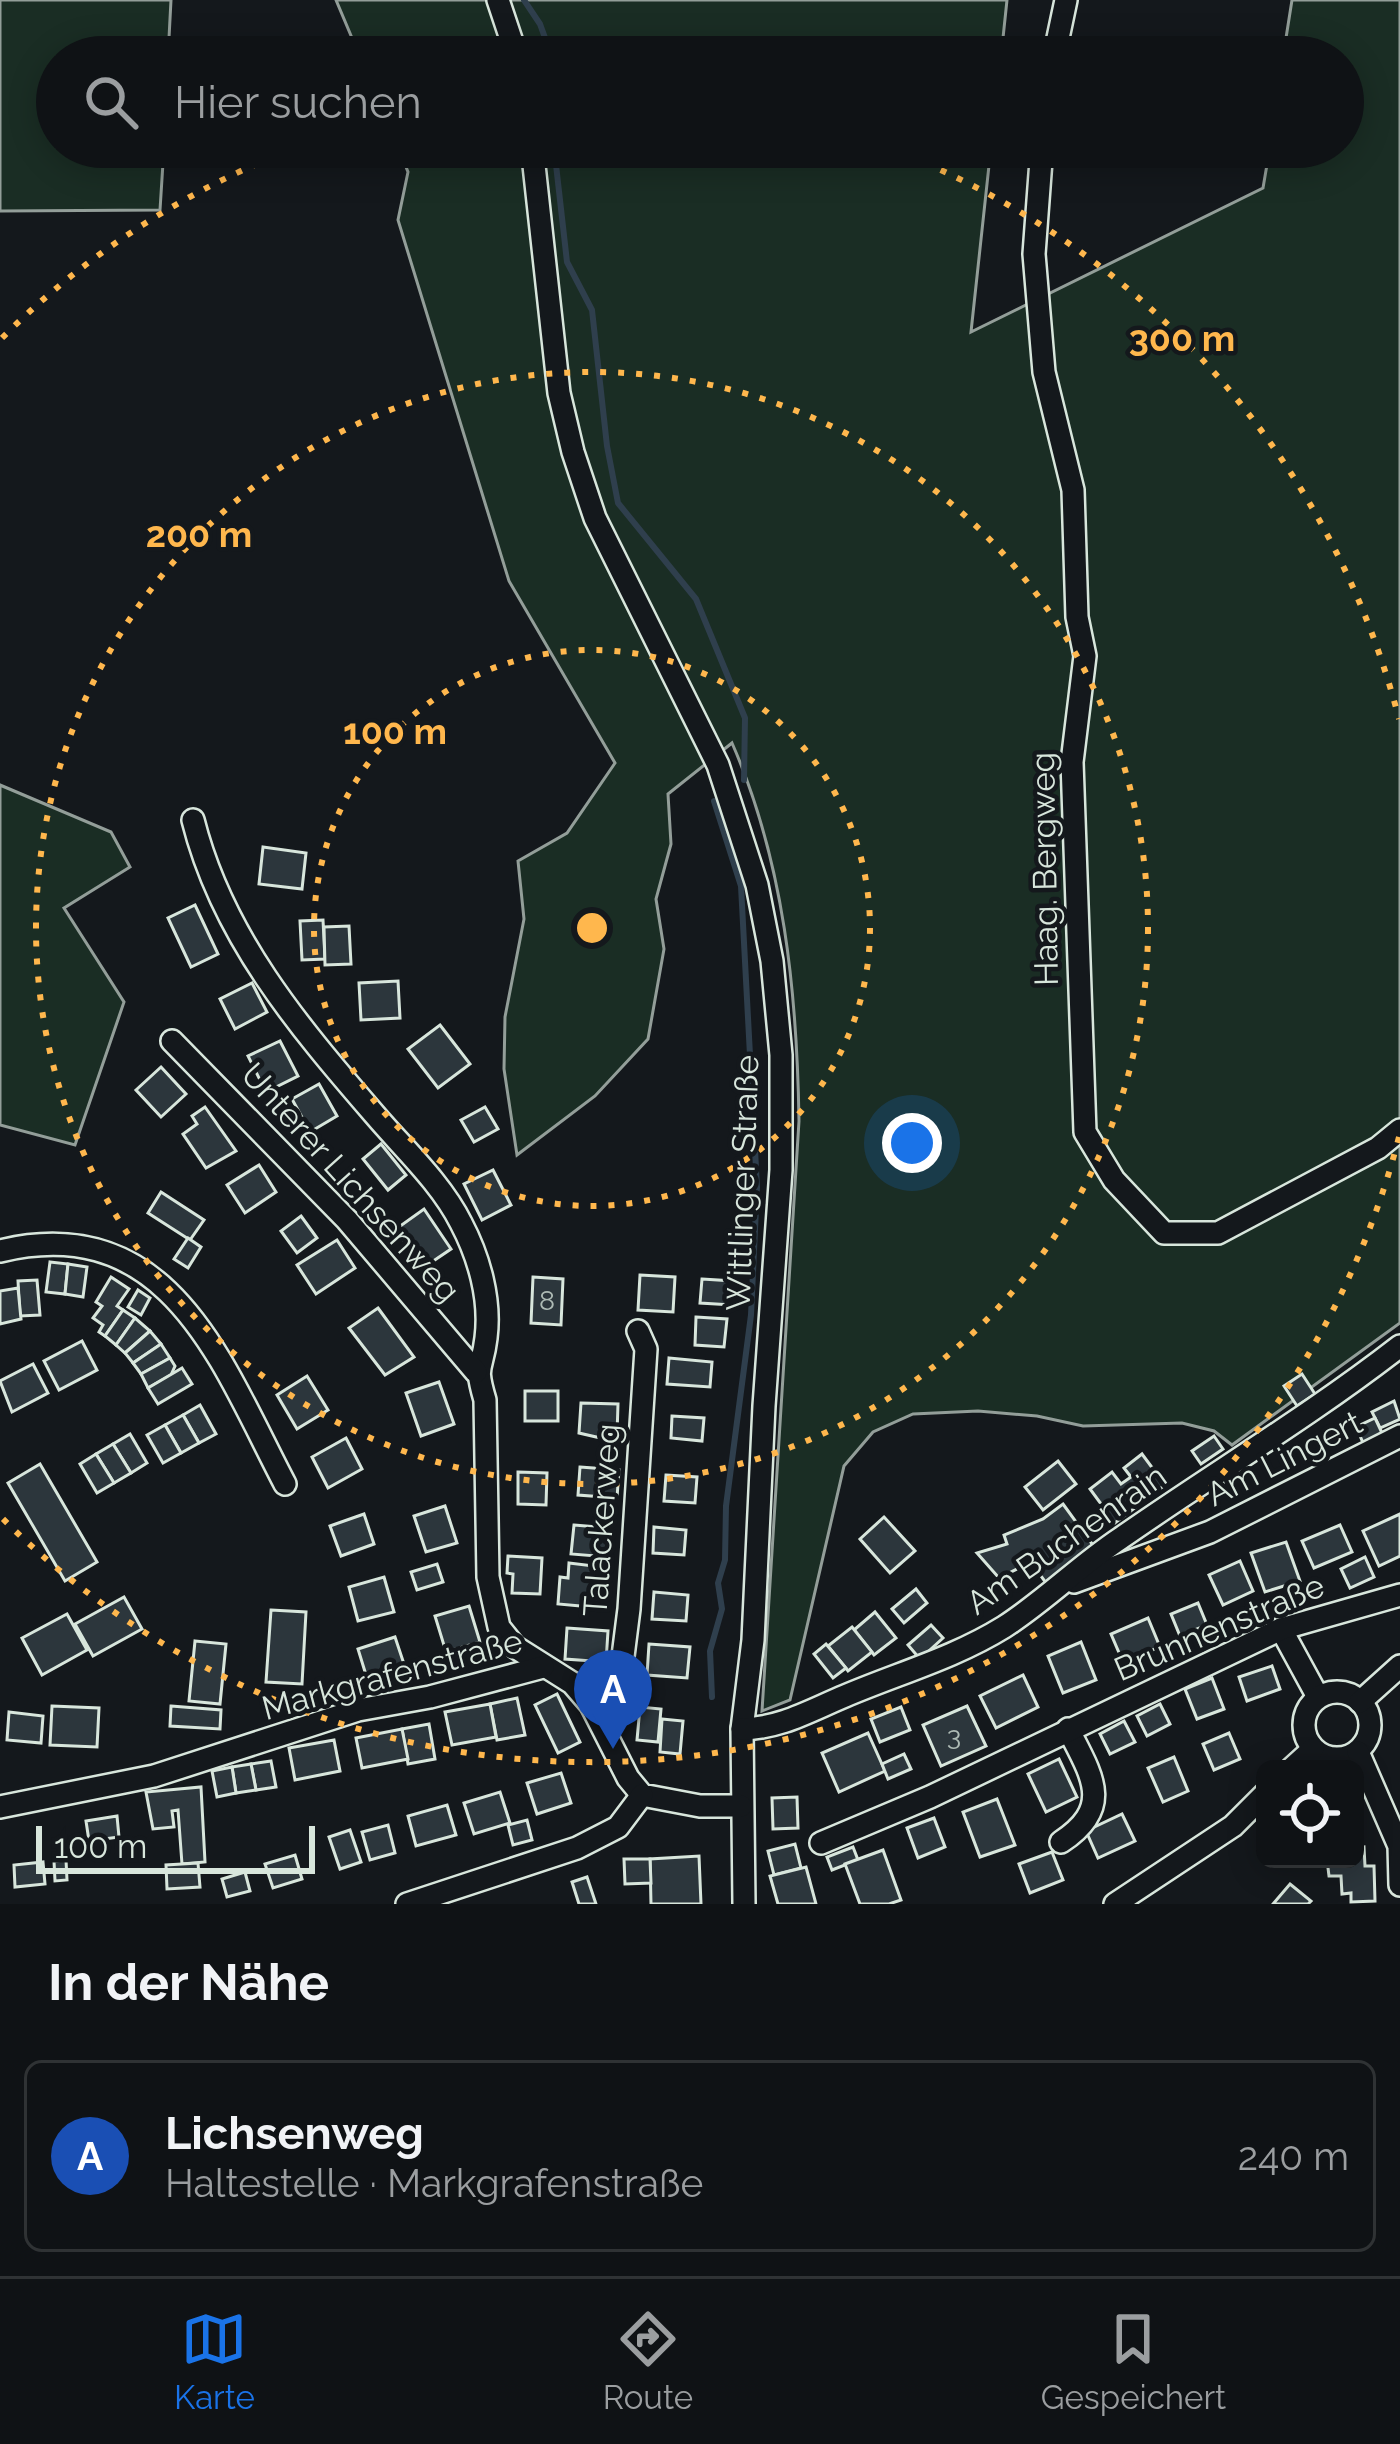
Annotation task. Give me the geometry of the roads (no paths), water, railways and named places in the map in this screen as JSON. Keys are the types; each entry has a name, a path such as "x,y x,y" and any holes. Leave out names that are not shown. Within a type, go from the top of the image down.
{"street":[{"path":"498,0 511,36"},
{"path":"1058,36 1066,0"},
{"name":"Wittlinger Straße","path":"534,168 560,393 573,452 595,518 726,784 757,885 772,961 781,1054 782,1171 753,1640 742,1729 744,1904"},
{"name":"Haag. Bergweg","path":"1040,168 1034,254 1044,372 1073,490 1077,616 1085,656 1072,762 1085,1132 1114,1180 1164,1233 1218,1233 1378,1148 1400,1130"},
{"path":"193,820 204,865 260,970 317,1048 438,1188 460,1220 478,1260 487,1304 486,1341 476,1372 485,1400 491,1603 499,1627 515,1647 543,1666"},
{"name":"Unterer Lichsenweg","path":"172,1041 347,1220 476,1372"},
{"path":"0,1251 46,1245 83,1248 116,1258 163,1284 208,1338 285,1484"},
{"name":"Talackerweg","path":"590,1705 621,1672 646,1349 638,1330"},
{"name":"Am Buchenrain","path":"742,1729 790,1722 943,1660 1003,1627 1118,1540 1322,1407 1400,1346"},
{"name":"Am Lingert","path":"1062,1586 1210,1532 1400,1436"},
{"name":"Brunnenstraße","path":"821,1844 1281,1629 1400,1595"},
{"path":"1281,1629 1318,1697"},
{"name":"Markgrafenstraße","path":"0,1807 154,1776 358,1710 430,1697 543,1666 572,1683 590,1705 628,1778 642,1795"},
{"path":"1360,1702 1400,1666"},
{"path":"1333,1692 1360,1702 1370,1727 1358,1752 1343,1758 1326,1757 1313,1749 1303,1722 1318,1697 1333,1692"},
{"path":"1061,1842 1084,1827 1094,1804 1090,1772 1068,1729"},
{"path":"1301,1760 1313,1749"},
{"path":"1358,1752 1399,1846 1400,1885"},
{"path":"407,1904 577,1848 618,1827 642,1795 700,1806 741,1806"},
{"path":"1115,1904 1233,1826 1256,1803"}],"waterway":[{"path":"524,0 544,36"},
{"path":"556,168 567,262 592,310 618,503 696,599 745,718 744,780"},
{"path":"712,1697 710,1651 722,1609 718,1583 725,1560 726,1506 751,1315 757,1187 741,886 714,801"}],"place":[{"name":"Lichsenweg","path":"613,1749"}]}
